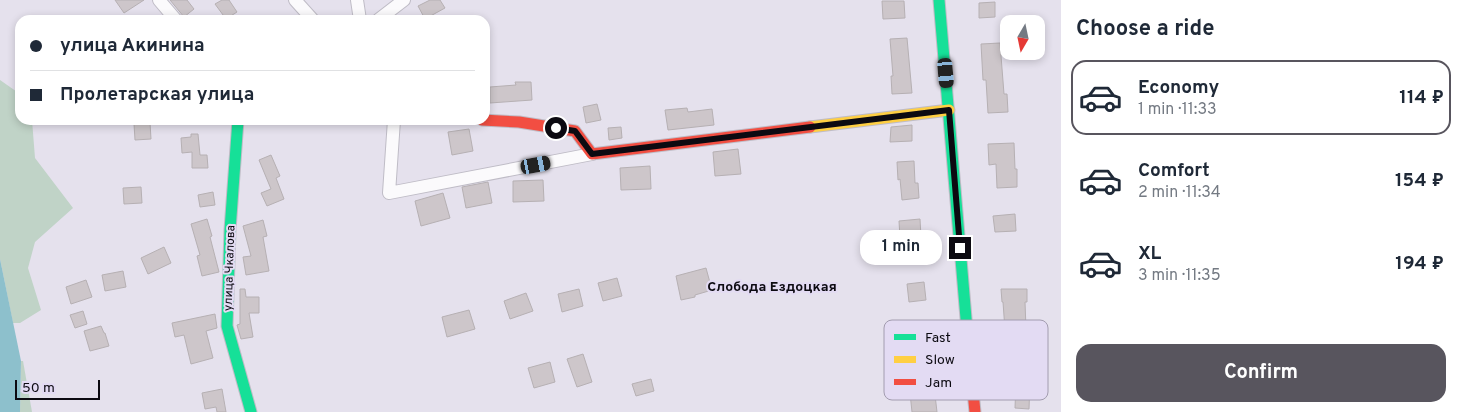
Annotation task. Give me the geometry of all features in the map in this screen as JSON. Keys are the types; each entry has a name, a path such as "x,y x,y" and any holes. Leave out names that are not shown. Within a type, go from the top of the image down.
{"street":[{"path":"158,0 172,15"},
{"path":"295,0 309,15"},
{"path":"357,0 359,15"},
{"path":"384,15 404,0"},
{"path":"939,0 966,320"},
{"path":"394,125 389,193 592,154 949,110"},
{"path":"490,120 519,122 575,131 592,154"},
{"name":"улица Чкалова","path":"238,125 230,230 227,326 251,412"}],"green space":[{"path":"0,80 15,90 15,125 32,125 35,158 73,208 35,242 28,268 41,310 20,323 13,323 0,259"},
{"path":"21,361 23,361 32,412 20,412"}],"water":[{"path":"0,259 21,361 20,412 0,412"}],"building":[{"path":"115,0 144,0 124,13"},
{"path":"170,0 187,0 194,9 186,15 182,15"},
{"path":"222,0 229,0 237,12 232,15 223,15 215,4"},
{"path":"430,0 440,0 445,8 432,15 423,15 418,6"},
{"path":"882,1 904,1 905,18 883,19"},
{"path":"995,2 995,17 979,18 979,3"},
{"path":"907,38 912,93 892,94 891,76 893,76 890,39"},
{"path":"1000,43 1000,60 1004,94 1007,94 1008,112 988,113 986,80 983,80 981,44"},
{"path":"515,82 531,82 532,100 490,103 490,87 516,85"},
{"path":"597,104 601,120 586,123 583,107"},
{"path":"687,108 688,112 712,109 714,125 668,130 665,110"},
{"path":"134,125 150,125 151,139 135,140"},
{"path":"912,125 912,141 890,142 891,127"},
{"path":"621,127 622,138 609,140 608,128"},
{"path":"469,129 473,151 452,155 448,132"},
{"path":"191,134 198,134 200,155 207,155 208,168 192,168 192,152 182,153 181,138 191,137"},
{"path":"1014,143 1017,187 997,188 996,164 989,165 988,144"},
{"path":"738,149 741,174 715,176 713,152"},
{"path":"271,155 280,176 276,178 284,199 267,206 261,193 271,189 259,160"},
{"path":"914,161 915,183 918,183 919,198 902,200 897,162"},
{"path":"650,166 651,189 621,190 620,168"},
{"path":"543,180 544,201 513,202 513,181"},
{"path":"488,182 492,203 466,208 462,187"},
{"path":"141,187 142,203 124,204 123,188"},
{"path":"213,192 215,205 200,207 198,195"},
{"path":"443,193 450,218 421,226 415,201"},
{"path":"1015,214 1016,231 995,232 993,216"},
{"path":"207,219 219,272 202,276 197,256 200,255 191,224"},
{"path":"920,219 921,237 900,238 899,221"},
{"path":"263,220 267,236 263,237 269,271 246,275 243,257 251,256 243,226"},
{"path":"164,247 171,263 148,274 141,258"},
{"path":"706,268 712,290 681,300 676,276"},
{"path":"123,271 126,287 105,291 102,275"},
{"path":"617,278 622,296 603,301 598,283"},
{"path":"86,280 92,297 71,304 66,287"},
{"path":"924,282 926,300 909,302 907,284"},
{"path":"240,289 245,289 246,297 259,297 259,313 249,313 253,337 241,339 237,325 240,324"},
{"path":"579,289 583,306 562,312 558,294"},
{"path":"1001,289 1027,289 1026,320 1004,320"},
{"path":"526,293 533,311 510,319 504,301"},
{"path":"469,310 475,329 447,337 442,317"},
{"path":"83,311 87,324 75,328 70,315"},
{"path":"215,314 217,328 206,331 213,358 191,364 184,335 175,337 172,323"},
{"path":"101,326 109,346 90,351 84,331"},
{"path":"583,354 592,382 577,387 567,359"},
{"path":"550,362 555,382 534,388 528,368"},
{"path":"651,379 654,391 636,396 632,384"},
{"path":"222,389 226,412 217,412 216,407 205,409 202,393"},
{"path":"911,400 936,400 937,412 912,412"},
{"path":"1015,400 1029,400 1029,409 1015,408"}],"traffic: fast":[{"path":"939,0 966,320"},
{"path":"238,125 230,230 227,326 251,412"}],"traffic: slow":[{"path":"810,127 949,110"}],"traffic: jam":[{"path":"490,120 519,122 575,131 592,154 810,127"},
{"path":"974,400 975,412"}],"district":[{"name":"Слобода Ездоцкая","path":"772,286"}],"route":[{"path":"556,128 575,131 592,154 949,110 960,248"}]}
